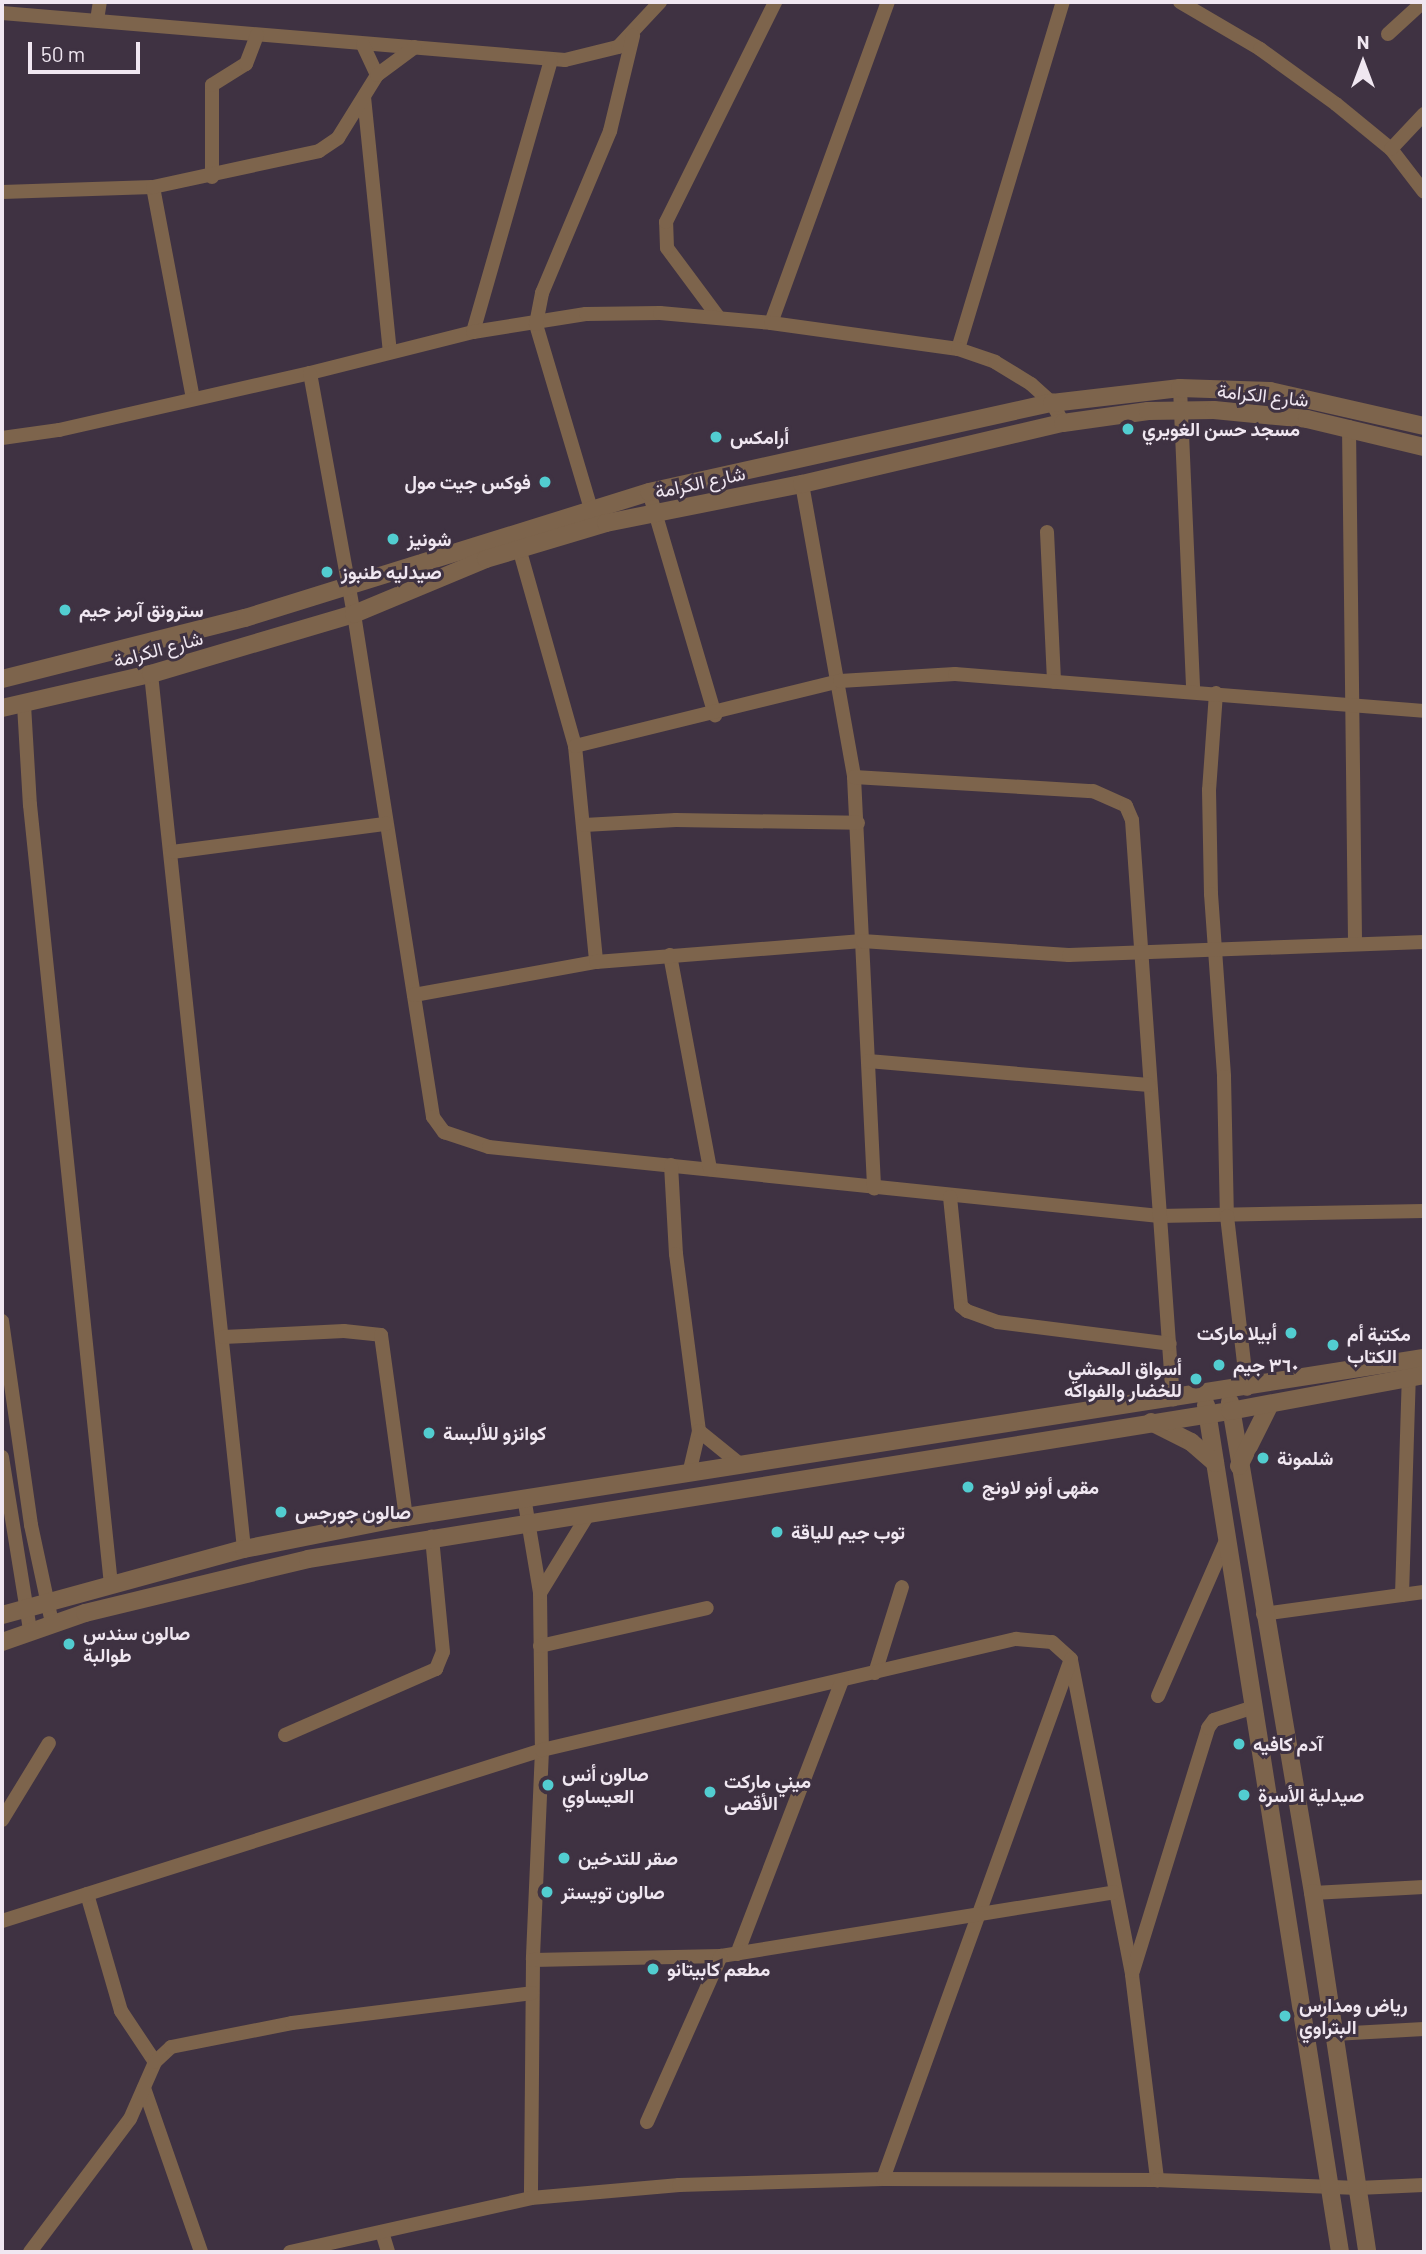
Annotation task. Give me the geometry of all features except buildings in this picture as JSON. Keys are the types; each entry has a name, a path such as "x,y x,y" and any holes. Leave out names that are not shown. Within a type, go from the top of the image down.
{"street":[{"path":"97,20 100,2"},
{"path":"2,13 551,60 618,47 633,36 660,2"},
{"path":"719,318 672,257 664,236 666,222 775,2"},
{"path":"771,323 888,2"},
{"path":"958,349 1063,2"},
{"path":"1180,2 1260,49 1391,149 1424,192"},
{"path":"1388,34 1423,2"},
{"path":"212,177 212,85 246,65 257,35"},
{"path":"591,509 536,324 542,293 610,131 633,36"},
{"path":"363,45 377,75"},
{"path":"2,192 153,187 212,177 319,152 338,138 377,75 415,47"},
{"path":"472,332 551,60"},
{"path":"364,97 390,351"},
{"path":"1391,149 1424,114"},
{"path":"153,187 193,398"},
{"path":"2,438 59,430 310,373 472,332 586,314 719,318 958,349 1012,371 1052,403 1063,423"},
{"path":"310,373 354,614 433,1117 444,1132 489,1147 671,1164 950,1197 1159,1216 1424,1211"},
{"path":"1180,388 1193,691"},
{"name":"شارع الكرامة","path":"2,679 131,649 348,588 649,492 1052,403 1180,388 1270,391 1422,423"},
{"path":"1307,419 1313,398"},
{"name":"شارع الكرامة","path":"2,708 151,674 354,614 519,548 656,512 802,484 1063,423 1181,410 1307,419 1424,447"},
{"path":"1349,427 1355,943"},
{"path":"802,484 840,681 854,777 874,1189"},
{"path":"649,492 715,715"},
{"path":"1047,532 1054,682"},
{"path":"519,548 575,746 596,962"},
{"path":"151,674 244,1549"},
{"path":"575,746 715,715 840,681 955,674 1193,691 1352,708 1424,711"},
{"path":"1216,693 1209,790 1227,1216 1238,1390 1230,1412 1262,1614 1313,1893 1367,2252"},
{"path":"24,705 30,805 111,1585"},
{"path":"854,777 1080,790 1119,800 1132,820 1173,1400"},
{"path":"584,825 676,820 858,823"},
{"path":"172,852 386,824"},
{"path":"414,995 596,962 862,941 1015,953 1140,954 1424,942"},
{"path":"670,955 710,1169"},
{"path":"868,1061 1149,1085"},
{"path":"671,1164 676,1254 699,1431 689,1474"},
{"path":"950,1197 961,1306 967,1311 997,1322 1170,1344"},
{"path":"2,1321 46,1601 52,1623"},
{"path":"223,1337 344,1331 381,1335 406,1517"},
{"path":"2,1615 244,1549 406,1517 1206,1395 1424,1358"},
{"path":"2,1642 52,1623 295,1562 432,1537 1151,1422 1230,1412 1417,1376 1402,1595"},
{"path":"1206,1395 1225,1543 1254,1707 1340,2252"},
{"path":"1239,1466 1270,1404"},
{"path":"1151,1422 1191,1442 1214,1463"},
{"path":"699,1431 741,1465"},
{"path":"2,1457 30,1630"},
{"path":"524,1497 540,1593 542,1750 532,1993 531,2198"},
{"path":"540,1593 589,1513"},
{"path":"285,1735 436,1669 443,1652 432,1537"},
{"path":"1157,1696 1225,1543"},
{"path":"875,1673 902,1587"},
{"path":"1262,1614 1424,1592"},
{"path":"540,1646 707,1608"},
{"path":"2,1921 542,1750 1034,1637 1052,1642 1071,1659 1132,1975 1157,2180"},
{"path":"883,2179 1071,1659"},
{"path":"737,1954 842,1681"},
{"path":"1132,1975 1208,1728 1214,1720 1254,1707"},
{"path":"2,1820 49,1743"},
{"path":"1313,1893 1424,1887"},
{"path":"533,1959 721,1956 1114,1892"},
{"path":"87,1894 121,2011 155,2062"},
{"path":"647,2122 721,1956"},
{"path":"30,2252 130,2119 155,2062 171,2048 202,2038 532,1993"},
{"path":"1334,2034 1424,2029"},
{"path":"144,2088 201,2252"},
{"path":"290,2252 531,2198 679,2185 883,2179 1157,2180 1358,2188 1424,2185"},
{"path":"382,2232 388,2252"}],"place":[{"name":"مسجد حسن الغويري","path":"1128,429"},
{"name":"أرامكس","path":"716,437"},
{"name":"فوكس جيت مول","path":"545,482"},
{"name":"شونيز","path":"393,539"},
{"name":"صيدليه طنبوز","path":"327,572"},
{"name":"سترونق آرمز جيم","path":"65,610"},
{"name":"أبيلا ماركت","path":"1291,1333"},
{"name":"مكتبة أم الكتاب","path":"1333,1345"},
{"name":"٣٦٠ جيم","path":"1219,1365"},
{"name":"أسواق المحشي للخضار والفواكه","path":"1196,1379"},
{"name":"كوانزو للألبسة","path":"429,1433"},
{"name":"شلمونة","path":"1263,1458"},
{"name":"مقهى أونو لاونج","path":"968,1487"},
{"name":"صالون جورجس","path":"281,1512"},
{"name":"توب جيم للياقة","path":"777,1532"},
{"name":"صالون سندس طوالبة","path":"69,1644"},
{"name":"آدم كافيه","path":"1239,1744"},
{"name":"صالون أنس العيساوي","path":"548,1785"},
{"name":"ميني ماركت الأقصى","path":"710,1792"},
{"name":"صيدلية الأسرة","path":"1244,1795"},
{"name":"صقر للتدخين","path":"564,1858"},
{"name":"صالون تويستر","path":"547,1892"},
{"name":"مطعم كابيتانو","path":"653,1969"},
{"name":"رياض ومدارس البتراوي","path":"1285,2016"}]}
